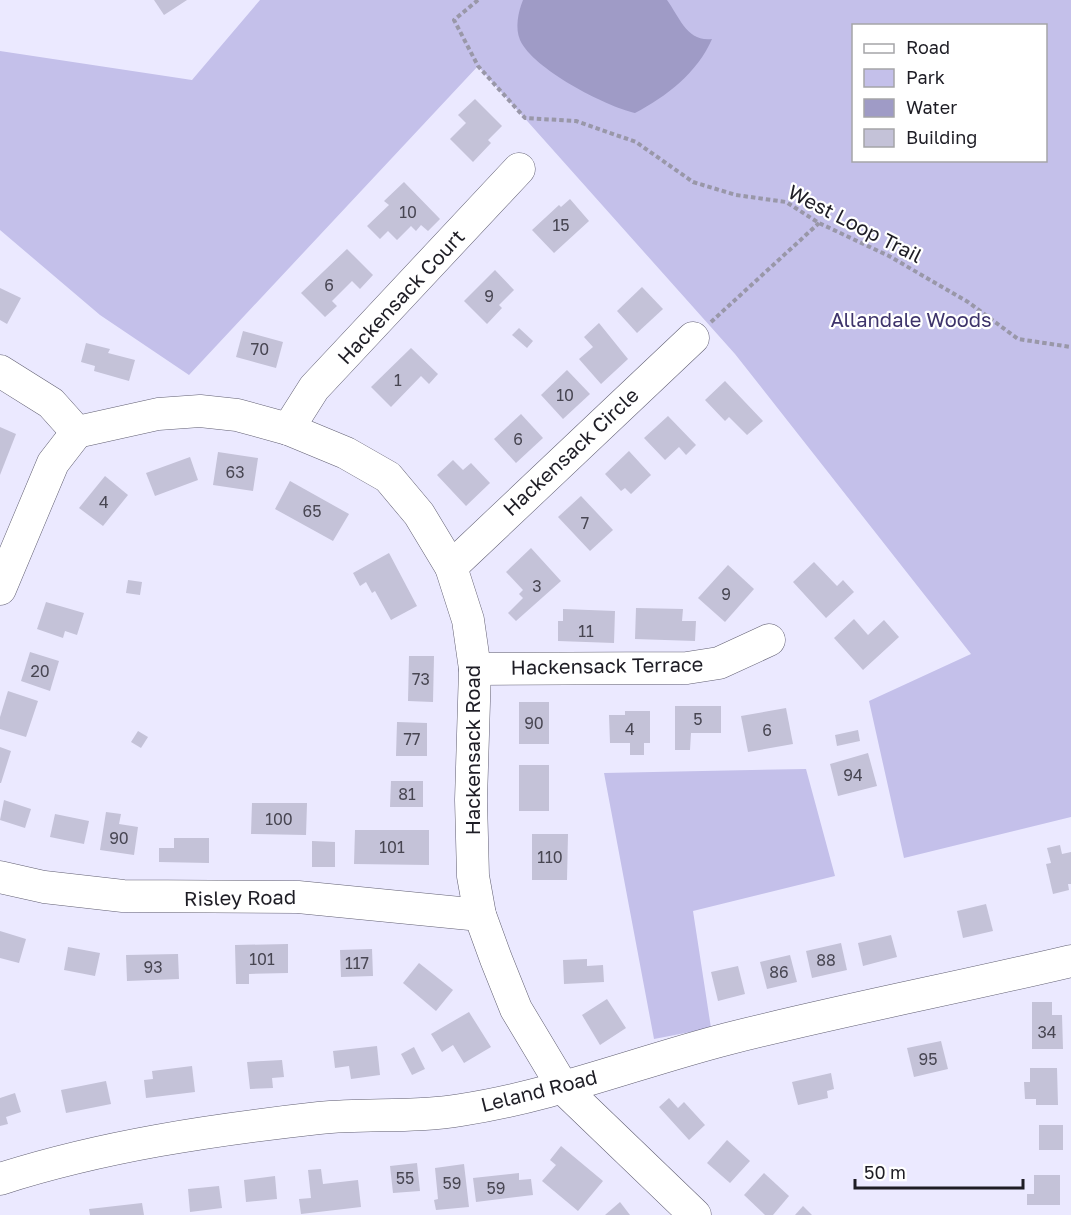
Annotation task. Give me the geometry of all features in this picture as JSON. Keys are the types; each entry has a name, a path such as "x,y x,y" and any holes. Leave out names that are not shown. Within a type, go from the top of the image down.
{"street":[{"name":"Hackensack Court","path":"288,429 315,388 519,170"},
{"name":"Hackensack Circle","path":"451,567 693,338"},
{"path":"0,371 51,403 77,432 53,463 0,589"},
{"name":"Hackensack Road","path":"77,432 158,414 200,411 237,415 288,429 346,453 388,477 419,514 451,567 468,620 476,669 471,800 473,876 480,915 516,1008 564,1089 695,1215"},
{"name":"Hackensack Terrace","path":"476,669 687,668 719,663 769,640"},
{"name":"Risley Road","path":"0,877 44,887 123,896 298,897 480,915"},
{"name":"Leland Road","path":"0,1179 47,1164 121,1146 321,1118 460,1110 564,1089 608,1073 728,1039 1071,961"}],"path":[{"name":"West Loop Trail","path":"478,0 454,20 478,66 525,118 576,121 636,142 693,182 736,195 786,202 819,224 889,256 968,302 1018,339 1071,347"},
{"path":"693,338 819,224"}],"green space":[{"name":"Allandale Woods","path":"260,0 1071,0 1071,817 904,858 869,701 971,654 735,354 478,66 189,375 100,315 0,230 0,51 192,80"},
{"path":"806,769 835,876 693,911 711,1028 654,1039 604,773"}],"water":[{"path":"523,0 667,0 690,33 703,39 712,39 690,73 658,99 635,113 606,103 571,85 539,63 527,51 520,40 517,25"}],"building":[{"path":"154,0 187,0 164,15"},
{"path":"475,99 502,126 488,140 491,143 473,162 450,139 466,123 458,115"},
{"path":"404,182 440,219 428,231 421,225 416,231 411,226 397,240 388,231 380,239 367,226 389,205 384,201"},
{"path":"570,199 589,221 554,253 532,230 559,205 561,207"},
{"path":"347,249 373,275 360,289 352,281 332,301 337,306 325,317 301,293"},
{"path":"495,270 514,290 499,305 502,308 487,324 464,301"},
{"path":"642,287 663,309 637,333 617,311"},
{"path":"0,288 21,298 7,324 0,320"},
{"path":"599,323 628,359 601,384 579,359 593,347 584,337"},
{"path":"519,328 533,341 527,348 512,335"},
{"path":"243,331 283,342 276,368 236,357"},
{"path":"86,343 110,349 108,353 135,360 129,381 94,371 95,366 81,362"},
{"path":"411,348 438,374 429,384 421,376 391,407 371,387"},
{"path":"567,370 590,394 563,419 541,395"},
{"path":"725,381 763,421 747,435 729,417 725,421 705,400"},
{"path":"521,414 543,438 516,463 494,439"},
{"path":"668,416 696,445 686,455 679,447 665,460 644,438"},
{"path":"0,427 16,434 0,475"},
{"path":"629,451 651,475 631,494 625,488 621,491 605,474"},
{"path":"218,452 258,458 253,491 213,485"},
{"path":"190,457 198,480 155,496 146,473"},
{"path":"453,460 463,470 471,463 490,483 466,506 437,475"},
{"path":"105,476 128,495 103,526 79,508"},
{"path":"290,481 349,514 333,541 275,509"},
{"path":"581,496 613,530 590,551 558,517"},
{"path":"531,548 561,581 516,621 508,613 523,598 519,594 523,590 506,572"},
{"path":"389,553 417,606 391,620 375,591 372,593 366,582 360,586 353,573"},
{"path":"814,562 837,586 843,580 854,592 826,618 793,582"},
{"path":"728,565 754,589 725,622 698,598"},
{"path":"128,580 142,582 140,595 126,593"},
{"path":"46,602 84,613 77,635 65,631 63,638 37,629"},
{"path":"636,608 683,609 682,621 696,621 695,641 635,639"},
{"path":"563,609 615,611 614,643 558,641 558,621 563,621"},
{"path":"854,619 868,635 884,620 899,637 863,670 834,638"},
{"path":"30,652 59,661 50,691 21,681"},
{"path":"409,656 434,656 433,702 408,701"},
{"path":"8,691 38,701 26,737 0,729 0,717"},
{"path":"519,702 549,702 549,744 519,744"},
{"path":"675,706 721,706 721,733 691,733 690,750 675,750"},
{"path":"786,708 793,744 748,752 741,716"},
{"path":"625,711 650,711 650,743 644,743 644,755 630,755 630,743 610,743 609,715 625,715"},
{"path":"397,722 427,723 427,756 396,756"},
{"path":"858,730 860,741 837,746 835,735"},
{"path":"138,731 148,737 141,748 131,742"},
{"path":"0,747 11,751 1,783 0,783"},
{"path":"868,753 877,786 838,796 830,764"},
{"path":"519,765 549,765 549,811 519,811"},
{"path":"391,781 423,781 423,807 390,807"},
{"path":"4,800 31,809 25,828 0,820"},
{"path":"252,803 307,803 306,835 251,834"},
{"path":"106,812 121,814 119,824 138,827 134,855 100,850"},
{"path":"55,814 89,821 84,844 50,837"},
{"path":"355,830 429,830 429,865 354,864"},
{"path":"532,834 568,834 567,880 532,880"},
{"path":"174,838 209,838 209,863 159,862 159,848 174,848"},
{"path":"312,841 335,842 335,867 312,867"},
{"path":"1060,845 1062,854 1071,852 1071,884 1068,884 1069,890 1053,894 1046,864 1051,863 1047,848"},
{"path":"986,904 993,931 963,938 957,911"},
{"path":"0,931 26,939 19,963 0,958"},
{"path":"891,935 897,957 863,966 858,943"},
{"path":"841,943 847,970 812,978 806,951"},
{"path":"288,944 288,973 249,974 249,984 236,984 235,945"},
{"path":"68,947 100,953 95,976 64,970"},
{"path":"372,949 373,976 341,977 340,950"},
{"path":"178,954 179,979 127,981 126,955"},
{"path":"790,955 797,982 767,989 760,962"},
{"path":"587,959 587,966 603,965 604,982 564,984 563,960"},
{"path":"419,963 453,990 436,1011 403,983"},
{"path":"738,966 745,994 718,1001 711,972"},
{"path":"607,999 626,1028 600,1045 582,1015"},
{"path":"1032,1002 1052,1002 1052,1015 1062,1015 1063,1049 1032,1049"},
{"path":"469,1012 491,1047 464,1063 453,1045 442,1052 431,1034"},
{"path":"941,1041 948,1069 914,1077 907,1048"},
{"path":"377,1046 380,1075 351,1079 349,1066 335,1068 333,1051"},
{"path":"414,1047 425,1069 412,1075 401,1054"},
{"path":"282,1060 284,1077 272,1078 273,1088 250,1089 247,1062"},
{"path":"192,1066 195,1092 146,1098 144,1080 153,1079 152,1071"},
{"path":"1030,1068 1057,1068 1058,1105 1036,1105 1036,1099 1025,1099 1024,1082 1030,1082"},
{"path":"831,1073 834,1089 827,1091 828,1098 798,1105 792,1082"},
{"path":"106,1081 111,1104 66,1113 61,1090"},
{"path":"15,1093 21,1112 6,1117 8,1124 0,1126 0,1098"},
{"path":"669,1098 678,1108 684,1102 705,1125 689,1140 659,1107"},
{"path":"1039,1125 1063,1125 1063,1150 1039,1150"},
{"path":"727,1140 750,1161 730,1183 707,1163"},
{"path":"561,1146 603,1181 578,1211 542,1181 556,1165 550,1160"},
{"path":"417,1163 420,1191 393,1193 390,1166"},
{"path":"464,1164 469,1207 436,1210 434,1200 438,1199 435,1168"},
{"path":"321,1169 323,1184 358,1180 361,1207 301,1214 299,1199 311,1198 308,1170"},
{"path":"519,1173 519,1180 531,1179 533,1195 476,1202 473,1178"},
{"path":"764,1173 789,1196 773,1215 765,1215 744,1195"},
{"path":"1034,1175 1060,1175 1060,1205 1027,1205 1027,1194 1034,1194"},
{"path":"275,1176 277,1199 246,1202 244,1180"},
{"path":"219,1186 222,1208 190,1212 188,1189"},
{"path":"620,1202 630,1215 605,1215"},
{"path":"142,1203 144,1215 90,1215 89,1209"},
{"path":"803,1206 812,1215 795,1215"}]}
